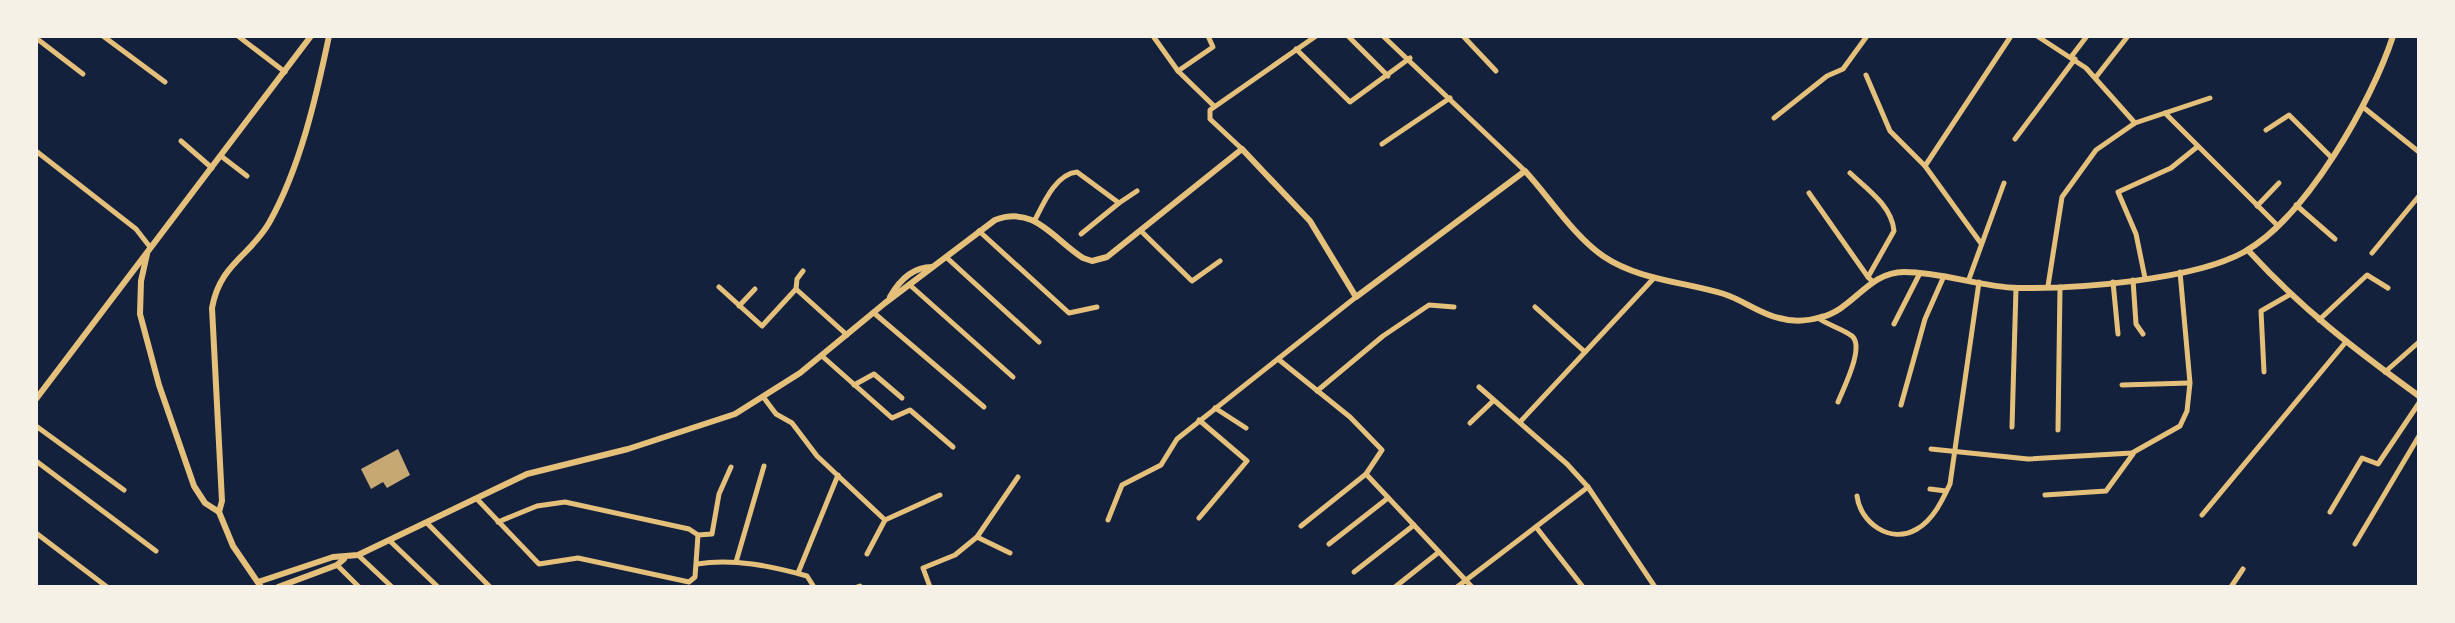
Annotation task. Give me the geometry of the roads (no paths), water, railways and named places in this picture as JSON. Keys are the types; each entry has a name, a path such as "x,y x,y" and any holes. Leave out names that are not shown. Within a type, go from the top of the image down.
{"street":[{"path":"103,36 165,82"},
{"path":"238,36 285,72"},
{"path":"36,399 311,36"},
{"path":"329,36 301,143 274,212 264,231 225,272 215,294 212,338 222,501 219,512 228,537 260,585 333,557 358,555 539,470 706,426 764,398 874,313 904,279 920,268 932,267"},
{"path":"1153,36 1178,71 1214,106"},
{"path":"1178,71 1213,47 1208,36"},
{"path":"1316,36 1214,106 1210,119 1310,221 1356,297"},
{"path":"1348,36 1388,76"},
{"path":"1383,36 1410,58 1525,171 1599,252 1655,277 1723,294 1781,319 1818,318 1837,311 1870,279 1895,229 1884,207 1850,173"},
{"path":"1463,36 1496,71"},
{"path":"1774,118 1827,76 1842,70 1867,36"},
{"path":"1925,166 2011,36"},
{"path":"2037,36 2073,58 2096,77 2135,123"},
{"path":"2015,139 2087,36"},
{"path":"2096,77 2128,36"},
{"path":"1870,279 1892,273 1920,273 2016,288 2060,286 2180,272 2248,250 2296,205 2331,157 2380,75 2393,36"},
{"path":"36,38 83,74"},
{"path":"1296,49 1350,102 1410,58"},
{"path":"1866,75 1890,131 1925,166 1980,242"},
{"path":"1382,144 1450,98"},
{"path":"2048,286 2062,197 2096,150 2135,123 2210,98"},
{"path":"2363,107 2419,152"},
{"path":"2165,113 2277,225"},
{"path":"2266,130 2289,115 2331,157"},
{"path":"181,141 212,168"},
{"path":"2145,278 2136,234 2118,192 2160,174 2197,147"},
{"path":"888,300 911,286 979,230 1006,216 1035,220 1078,256 1092,261 1115,253 1242,149"},
{"path":"36,151 136,229 150,247 140,294 148,347 194,486 205,503 219,512"},
{"path":"221,156 247,176"},
{"path":"1035,220 1048,193 1073,171 1119,203"},
{"path":"1108,520 1120,486 1161,465 1175,441 1199,420 1356,297 1525,171"},
{"path":"1969,279 2004,183"},
{"path":"2257,206 2279,183"},
{"path":"1081,234 1137,191"},
{"path":"1809,193 1870,279"},
{"path":"2372,253 2419,196"},
{"path":"2296,205 2335,239"},
{"path":"979,230 1067,312 1075,314 1097,307"},
{"path":"1141,231 1192,281 1220,261"},
{"path":"2248,250 2318,321 2419,396"},
{"path":"945,256 1039,342"},
{"path":"719,287 764,326 796,289 797,279 803,271"},
{"path":"2045,495 2106,491 2134,453 2182,425 2190,383 2189,342 2180,272"},
{"path":"1894,324 1920,273"},
{"path":"1901,405 1925,319 1945,275"},
{"path":"2318,321 2367,275 2388,288"},
{"path":"1520,422 1655,277"},
{"path":"2133,279 2136,324 2143,334"},
{"path":"1857,496 1859,508 1868,522 1883,530 1906,533 1931,517 1946,491 1980,281"},
{"path":"2113,281 2118,334"},
{"path":"911,286 1013,377"},
{"path":"2058,430 2060,286"},
{"path":"2012,427 2016,288"},
{"path":"739,306 755,289"},
{"path":"796,289 847,335"},
{"path":"2264,372 2261,311 2289,295"},
{"path":"1317,391 1383,336 1429,305 1454,307"},
{"path":"1535,307 1585,352"},
{"path":"874,313 984,407"},
{"path":"1818,318 1852,336 1857,346 1838,402"},
{"path":"2385,372 2419,342"},
{"path":"2202,515 2345,343"},
{"path":"822,356 892,418 910,410 953,447"},
{"path":"1278,359 1350,417 1382,450 1366,474 1301,526"},
{"path":"854,385 874,374 902,398"},
{"path":"2122,385 2190,383"},
{"path":"1479,387 1588,487 1655,587"},
{"path":"764,398 776,414 792,423 809,447 885,520"},
{"path":"1470,423 1493,401"},
{"path":"2330,512 2362,458 2378,464 2419,403"},
{"path":"1215,408 1246,428"},
{"path":"1199,420 1247,461 1199,518"},
{"path":"36,426 124,490"},
{"path":"2355,544 2419,436"},
{"path":"1931,449 2028,459 2134,453"},
{"path":"36,461 156,551"},
{"path":"736,562 764,466"},
{"path":"498,522 537,506 574,503 689,529 698,535 715,532 720,492 731,467"},
{"path":"1366,474 1472,587"},
{"path":"798,573 838,475"},
{"path":"930,587 923,568 955,555 977,537 1018,477"},
{"path":"1457,587 1588,487"},
{"path":"1930,489 1946,491"},
{"path":"867,554 885,520 940,495"},
{"path":"1329,544 1388,498"},
{"path":"477,499 539,564 578,558 689,582 695,577 698,535"},
{"path":"427,523 490,587"},
{"path":"1354,572 1414,525"},
{"path":"1536,527 1583,587"},
{"path":"36,533 107,587"},
{"path":"977,537 1010,553"},
{"path":"390,541 438,587"},
{"path":"1395,587 1439,552"},
{"path":"358,555 392,587"},
{"path":"280,587 337,565 345,558"},
{"path":"697,564 736,562 798,573 809,577 811,586"},
{"path":"337,565 359,587"},
{"path":"2231,587 2243,569"}]}
